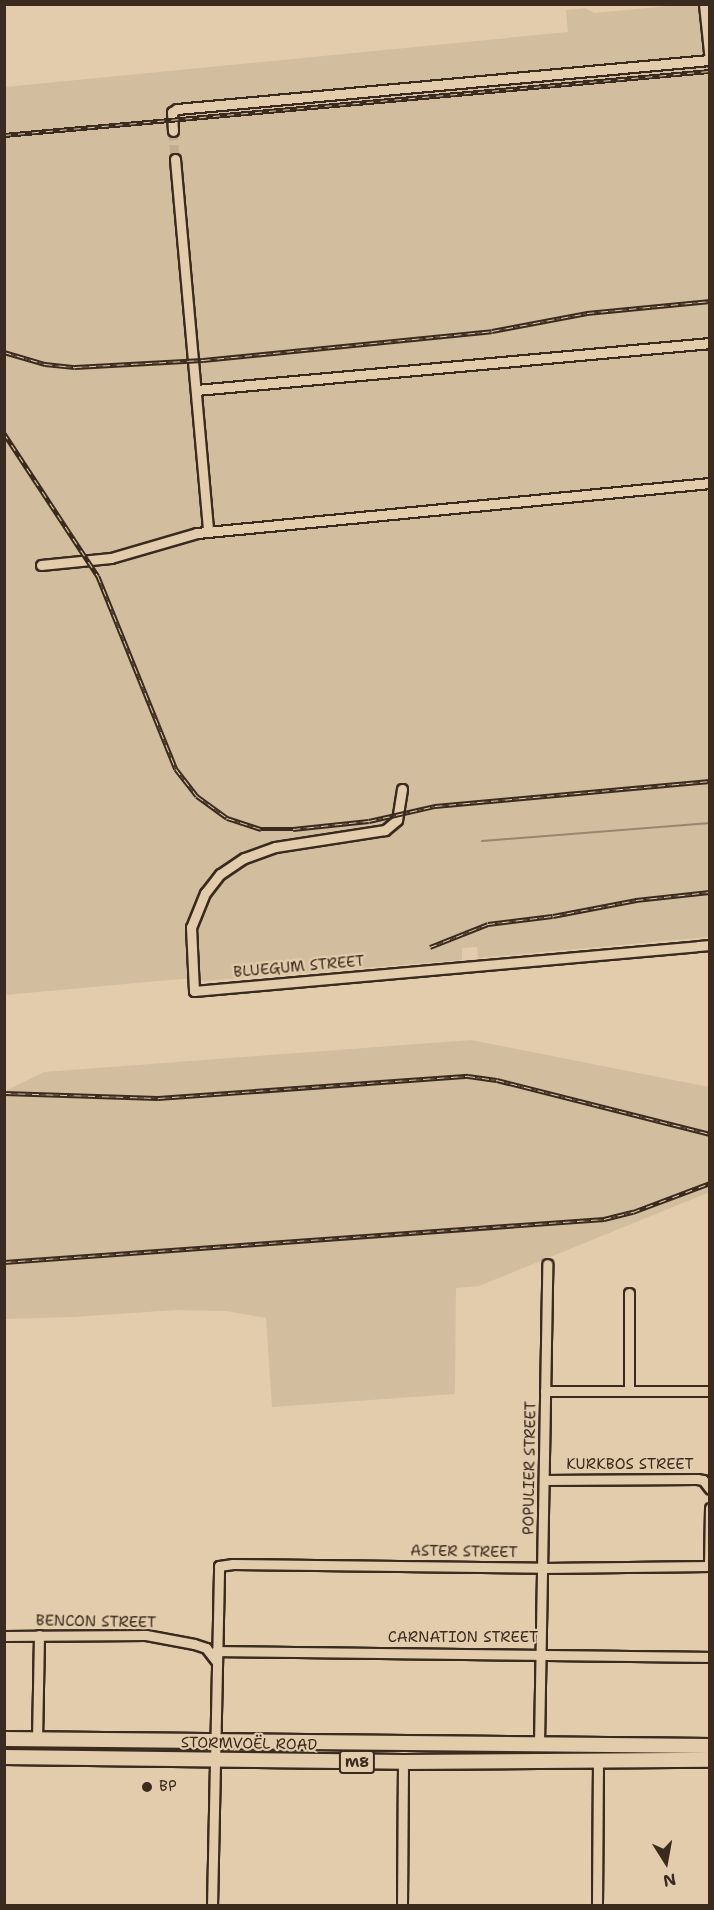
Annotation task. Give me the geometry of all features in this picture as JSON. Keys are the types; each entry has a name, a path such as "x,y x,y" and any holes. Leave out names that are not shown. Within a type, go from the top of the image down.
{"main road":[{"name":"STORMVOËL ROAD","path":"4,1739 710,1746"},
{"name":"STORMVOËL ROAD","path":"4,1757 403,1762 598,1758 710,1760"}],"street":[{"path":"173,131 172,112 177,109 709,61 704,4"},
{"path":"175,159 208,532"},
{"path":"196,390 710,343"},
{"path":"41,565 111,558 208,532 710,483"},
{"name":"BLUEGUM STREET","path":"402,789 399,813 390,828 377,832 275,847 244,858 225,870 206,893 191,927 194,991 710,945"},
{"name":"POPULIER STREET","path":"539,1744 547,1264"},
{"path":"629,1293 629,1389"},
{"path":"545,1390 710,1391"},
{"name":"KURKBOS STREET","path":"544,1480 697,1479 703,1480 710,1490"},
{"path":"709,1566 710,1508"},
{"name":"ASTER STREET","path":"216,1656 219,1566 233,1563 543,1568 709,1566"},
{"path":"37,1740 39,1635"},
{"name":"BENCON STREET","path":"4,1636 146,1635 194,1644 206,1648 216,1656"},
{"name":"CARNATION STREET","path":"216,1656 540,1654 710,1656"},
{"path":"212,1905 216,1656"},
{"path":"597,1905 598,1758"},
{"path":"402,1905 403,1762"}],"shaded area":[{"path":"679,5 709,5 709,937 478,958 477,947 462,948 462,960 204,981 198,978 169,980 5,995 5,87 568,32 566,10 585,8 594,13"},
{"path":"471,1040 709,1087 710,1192 479,1286 456,1288 455,1394 272,1407 266,1318 226,1311 176,1310 5,1319 5,1091 44,1072"}],"waterway":[{"path":"482,841 710,823"}],"tunnel":[{"path":"173,131 175,159"}],"railway":[{"path":"4,135 710,71"},
{"path":"4,352 45,364 75,367 203,360 492,331 587,313 710,301"},
{"path":"4,433 98,576 176,769 197,796 227,818 261,829 293,829 369,821 435,806 710,781"},
{"path":"430,947 488,924 553,916 636,900 710,892"},
{"path":"4,1093 158,1098 468,1076 497,1080 710,1134"},
{"path":"4,1262 604,1219 633,1212 710,1183"}],"place":[{"name":"BP","path":"147,1787"}]}
